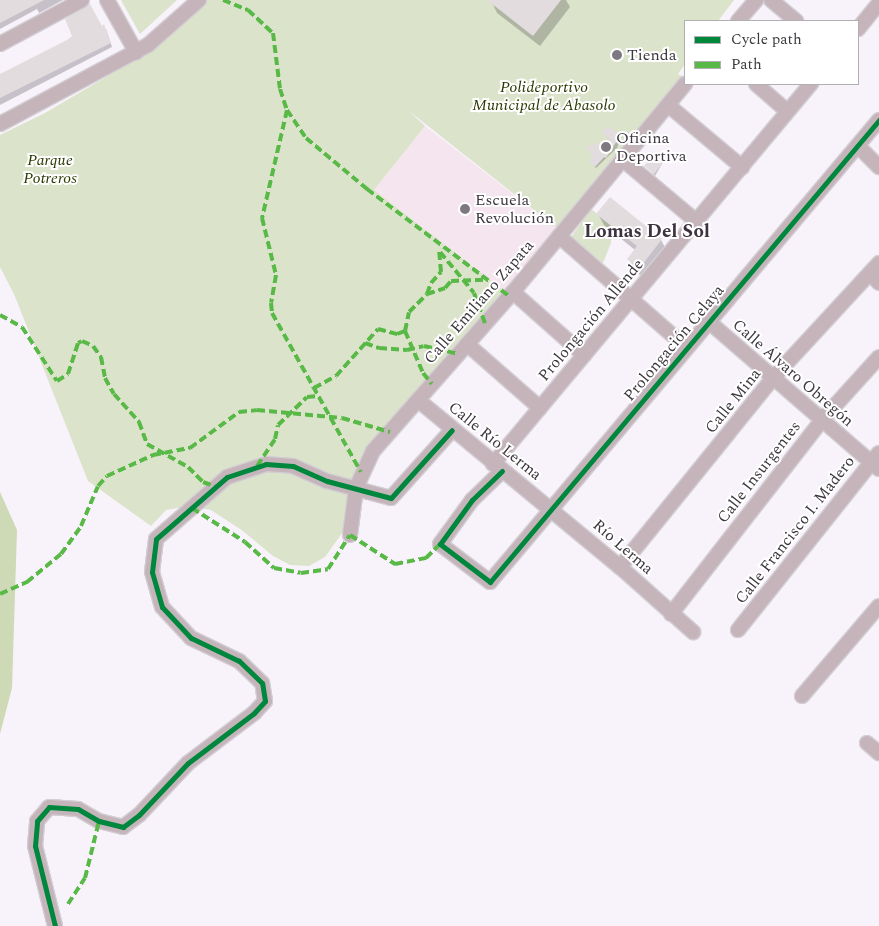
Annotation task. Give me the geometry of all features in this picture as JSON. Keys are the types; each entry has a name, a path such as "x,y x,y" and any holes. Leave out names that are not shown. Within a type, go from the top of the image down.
{"street":[{"path":"0,44 82,0"},
{"path":"107,0 136,52"},
{"path":"0,124 136,52 199,0"},
{"path":"739,20 756,0"},
{"path":"772,0 795,20"},
{"path":"859,28 879,3"},
{"name":"Calle Emiliano Zapata","path":"350,535 356,488 373,451 513,292 684,85"},
{"path":"757,85 788,111"},
{"name":"Prolongación Allende","path":"490,582 440,544 540,408 810,85"},
{"path":"668,104 742,167"},
{"name":"Prolongación Celaya","path":"490,582 879,120"},
{"path":"858,146 879,167"},
{"path":"622,159 696,221"},
{"path":"559,236 686,347"},
{"name":"Calle Mina","path":"620,567 772,379 876,273"},
{"path":"513,292 584,355"},
{"name":"Calle Álvaro Obregón","path":"708,322 821,421 876,461"},
{"path":"467,344 540,408"},
{"name":"Calle Insurgentes","path":"671,614 821,421 879,357"},
{"name":"Calle Río Lerma","path":"418,400 497,468 551,509"},
{"path":"55,926 35,846 37,821 50,807 78,809 99,821 123,827 138,815 188,762 254,713 265,700 262,683 239,661 191,638 162,607 152,572 156,539 227,477 244,469 266,464 293,466 327,481 391,498 421,462 452,430"},
{"name":"Calle Francisco I. Madero","path":"738,630 876,461"},
{"name":"Río Lerma","path":"551,509 693,632"},
{"path":"802,696 879,606"},
{"path":"867,744 879,753"}],"shaded area":[{"name":"Escuela Revolución","path":"425,126 557,228 506,292 374,190"}],"green space":[{"path":"121,0 177,0 140,34"},
{"path":"206,0 734,0 719,20 684,20 684,65 678,74 684,79 557,228 409,111 425,126 374,190 506,292 368,449 353,476 345,529 325,557 309,566 290,565 273,556 243,531 211,510 188,506 166,510 151,526 88,481 14,294 0,267 0,135 45,113 140,57"},
{"path":"591,209 611,225 611,243 603,263 571,237"},
{"path":"0,492 17,530 12,688 0,734"}],"building":[{"path":"0,0 44,0 0,23"},
{"path":"487,0 561,0 533,36"},
{"path":"90,4 102,26 104,24 111,43 0,98 0,74 67,40 72,36 65,19"},
{"name":"Oficina Deportiva","path":"608,126 620,136 606,158 604,157 595,167 590,163 592,154 585,147 610,140 602,133"},
{"path":"655,153 664,161 654,174 644,166"},
{"path":"610,197 662,239 639,269 627,259 637,246 596,214"}],"marked path":[{"path":"223,0 248,10 273,33 280,89 287,110 306,138 367,189 509,296"},
{"path":"287,110 262,218 276,275 271,303 272,313 361,472"},
{"path":"314,388 336,376 378,329 397,334 405,331 409,312 427,294 431,283 441,272 439,251"},
{"path":"440,252 474,293 485,323"},
{"path":"427,294 445,288 451,281 485,280"},
{"path":"0,315 22,327 57,381 68,374 78,343 82,341 93,346 101,357 105,378 114,394 139,422 147,444 188,467 203,482 217,487"},
{"path":"405,331 423,373 432,384"},
{"path":"365,343 379,348 407,350 424,346 458,354"},
{"path":"257,466 275,439 278,425 307,397 318,396"},
{"path":"0,594 27,582 61,554 81,526 98,486 107,476 153,455 190,448 239,412 257,410 342,418 390,432"},
{"path":"192,508 245,542 274,568 301,573 328,569 350,535 395,564 426,558 440,544"},
{"path":"68,904 85,878 99,821"}],"cycle path":[{"path":"502,471 472,500 440,544 490,582 879,120"},
{"path":"55,926 35,846 37,821 49,807 78,809 99,821 123,827 139,815 188,763 254,713 265,701 262,683 239,661 191,638 162,607 152,572 156,539 227,477 266,464 293,466 327,481 391,498 452,430"}],"place":[{"name":"Tienda","path":"617,55"},
{"name":"Oficina Deportiva","path":"606,147"},
{"name":"Escuela Revolución","path":"465,209"}],"district":[{"name":"Lomas Del Sol","path":"647,232"}],"park label":[{"name":"Polideportivo Municipal de Abasolo","path":"544,96"},
{"name":"Parque Potreros","path":"50,169"}]}
